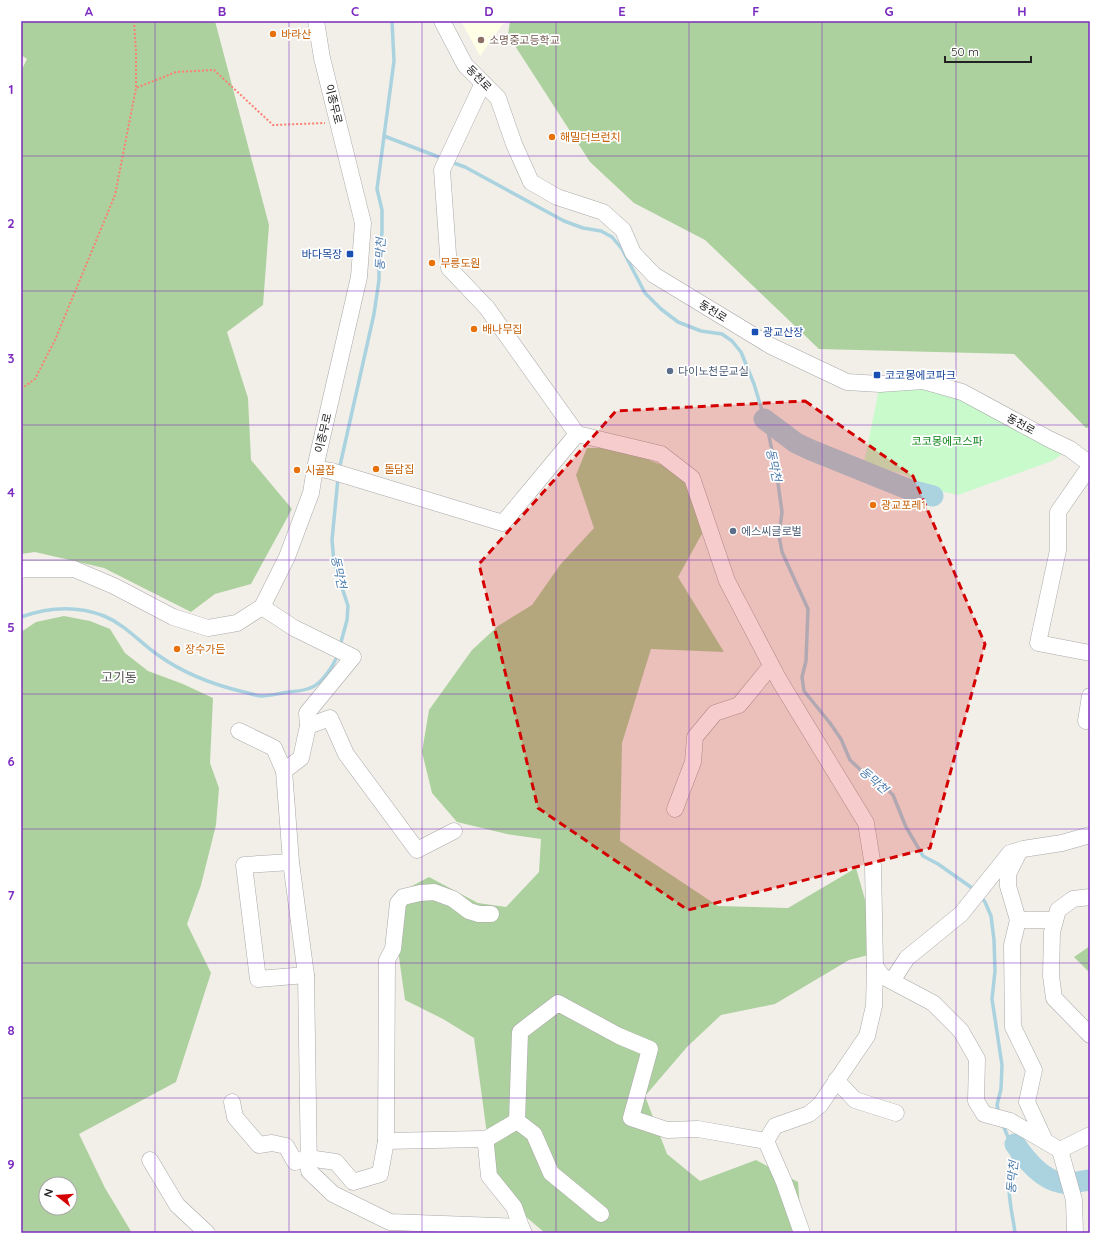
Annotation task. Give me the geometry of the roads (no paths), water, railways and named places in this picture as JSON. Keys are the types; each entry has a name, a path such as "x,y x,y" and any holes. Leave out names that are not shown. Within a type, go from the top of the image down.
{"street":[{"name":"이종무로","path":"262,607 287,557 311,494 315,468 359,277 363,224 322,58 316,21"},
{"name":"동천로","path":"442,21 465,64 498,98 514,144 531,182 557,198 603,212 623,230 633,253 654,276 770,346 847,382 880,384 923,381 962,392 1070,450 1090,465"},
{"path":"483,83 442,170 449,268 486,308 577,434 661,454 692,478 727,581 770,666 866,823 873,866 875,966 874,1006 867,1036 820,1105 809,1114 775,1126 766,1140"},
{"path":"315,468 338,473 503,523 577,434"},
{"path":"1090,465 1058,512 1058,550 1038,643 1090,653"},
{"path":"21,570 74,569 114,586 173,617 208,628 237,623 262,607 294,628 353,657 307,713 308,726 301,758 284,771"},
{"path":"675,808 693,762 695,737 715,712 739,706 770,666"},
{"path":"1086,721 1090,696"},
{"path":"308,726 330,718 346,754 417,850 454,831"},
{"path":"239,731 274,748 284,771 292,862 306,975 309,1171 333,1194 390,1222 523,1230 514,1207 489,1176 486,1145 482,1139 386,1141"},
{"path":"892,982 907,958 961,914 1010,853 1019,850 1062,843 1090,835"},
{"path":"1010,1121 1027,1102 1034,1070 1013,1027 1012,945 1018,920 1008,886 1008,874 1019,850"},
{"path":"292,862 244,865 257,971 258,979 306,975"},
{"path":"232,1102 235,1117 259,1146 272,1143 286,1146 295,1162 308,1158 336,1162 352,1182 380,1174 386,1141 387,960 393,949 398,903 402,897 434,892 453,899 469,911 479,914 491,914"},
{"path":"1090,897 1073,899 1058,910 1052,932 1051,976 1054,998 1090,1035"},
{"path":"1018,920 1055,920"},
{"path":"875,966 882,976 933,1004 961,1031 977,1059 976,1101 984,1114 1010,1121 1060,1150 1074,1200 1075,1233"},
{"path":"517,1121 520,1032 558,1003 619,1036 650,1049 631,1118 667,1130 698,1129 766,1140"},
{"path":"836,1080 855,1100 896,1113"},
{"path":"1027,1102 1045,1141"},
{"path":"483,1141 517,1121"},
{"path":"517,1121 534,1134 551,1173 601,1214"},
{"path":"1060,1150 1090,1135"},
{"path":"766,1140 784,1182 802,1233"},
{"path":"150,1160 177,1206 207,1233"}],"waterway":[{"name":"동막천","path":"339,470 374,314 379,280 382,210 377,189 394,61 392,21"},
{"name":"동막천","path":"384,136 444,159"},
{"name":"동막천","path":"451,162 465,167 564,221 583,228 601,231 612,237 622,249 645,293 661,309 678,322 701,331 722,334 732,341 741,352 754,384 767,427 776,469 782,512 779,536 782,552 808,609 806,661 802,677 804,691 841,739 850,760 864,773 882,784 893,795 906,827 923,856 938,864 975,890"},
{"name":"동막천","path":"764,419 796,443 811,450 910,490 933,496"},
{"name":"동막천","path":"338,478 332,540 334,563 348,606 347,620 340,646"},
{"name":"동막천","path":"21,617 52,609 73,609 94,612 119,624 158,655 188,673 221,686 260,696 302,690 314,686 327,674 338,654"},
{"name":"동막천","path":"981,897 985,902 991,916 994,940 995,971 992,999 1002,1065 1001,1089 997,1105 999,1114"},
{"name":"동막천","path":"1003,1125 1008,1137 1015,1144 1009,1188 1015,1233"},
{"name":"동막천","path":"1015,1144 1029,1163 1048,1178 1062,1183 1090,1180"}],"place":[{"name":"바라산","path":"273,34"},
{"name":"소명중고등학교","path":"481,40"},
{"name":"해밀더브런치","path":"552,137"},
{"name":"바다목장","path":"350,254"},
{"name":"무릉도원","path":"432,263"},
{"name":"배나무집","path":"474,329"},
{"name":"광교산장","path":"755,332"},
{"name":"다이노천문교실","path":"670,371"},
{"name":"코코몽에코파크","path":"877,375"},
{"name":"돌담집","path":"376,469"},
{"name":"시골잡","path":"297,470"},
{"name":"광교포레1","path":"873,505"},
{"name":"에스씨글로벌","path":"733,531"},
{"name":"장수가든","path":"177,649"}],"district":[{"name":"고기동","path":"119,677"}],"park label":[{"name":"코코몽에코스파","path":"947,441"}]}
